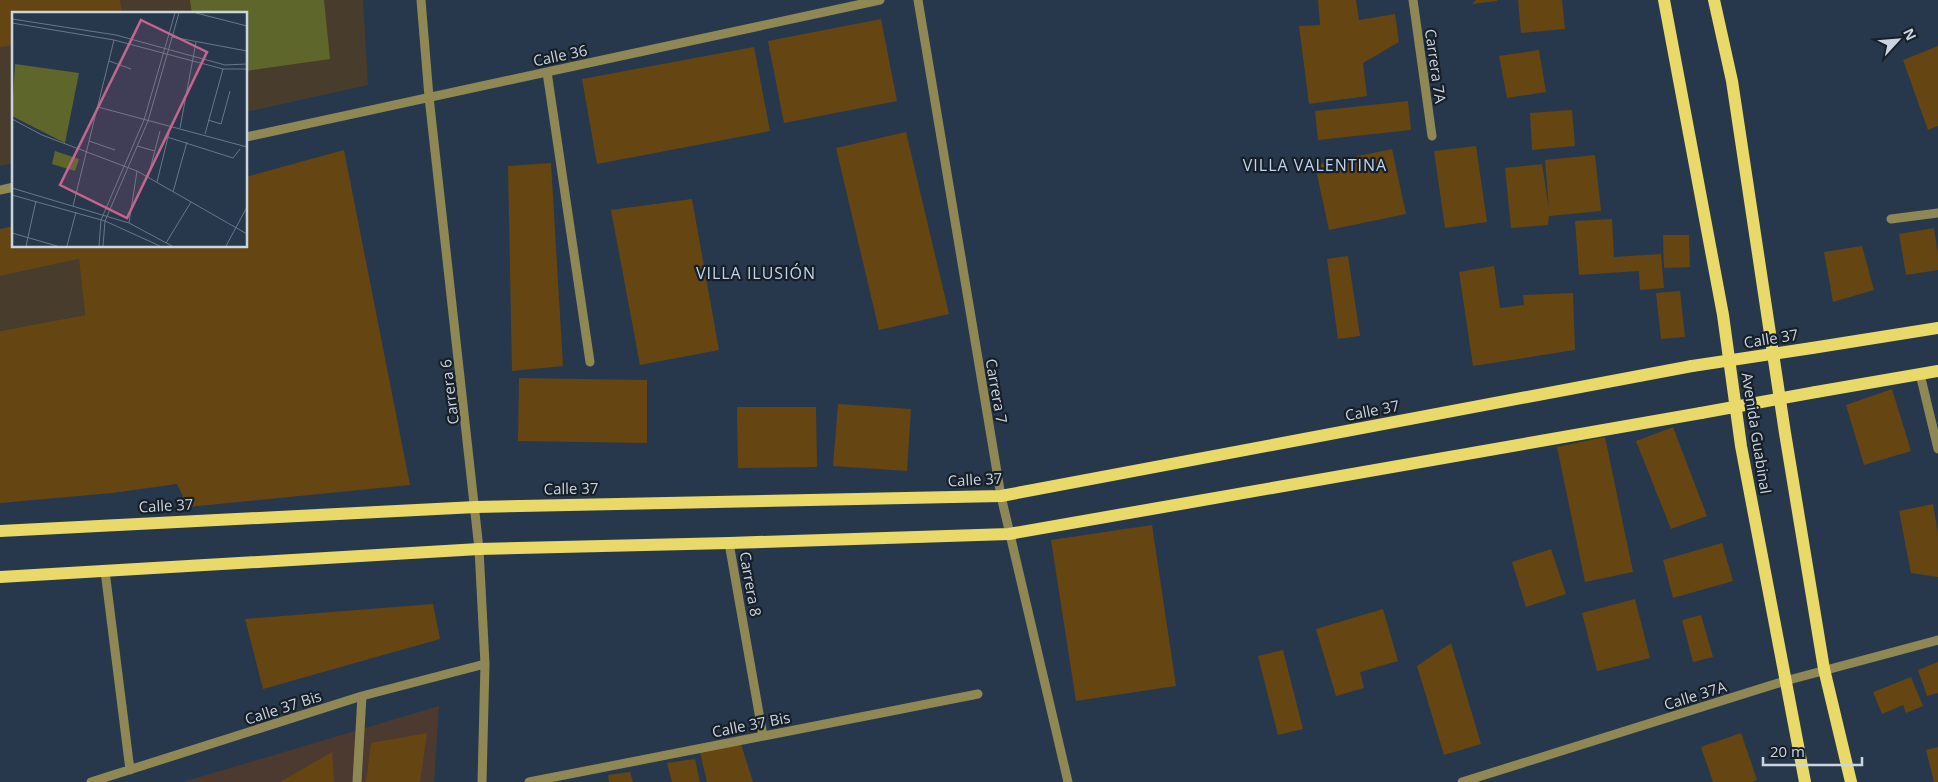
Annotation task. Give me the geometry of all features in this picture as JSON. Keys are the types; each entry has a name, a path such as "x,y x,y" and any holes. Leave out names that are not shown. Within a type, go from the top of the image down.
{"main road":[{"name":"Avenida Guabinal","path":"1664,0 1723,315 1741,446 1805,782"},
{"name":"Avenida Guabinal","path":"1714,0 1732,81 1785,433 1824,669 1850,782"},
{"name":"Calle 37","path":"0,531 476,506 1001,496 1692,366 1938,328"},
{"path":"0,578 480,549 1009,534 1938,371"}],"street":[{"name":"Carrera 6","path":"421,0 429,97 480,549 485,664 482,782"},
{"name":"Calle 36","path":"248,137 880,0"},
{"name":"Carrera 7","path":"918,0 1001,496 1068,782"},
{"name":"Carrera 7A","path":"1414,0 1432,136"},
{"path":"547,72 590,362"},
{"path":"1891,218 1938,213"},
{"path":"1920,374 1938,449"},
{"name":"Carrera 8","path":"730,543 763,736"},
{"path":"105,571 130,770"},
{"name":"Calle 37A","path":"1462,782 1824,669 1938,640"},
{"name":"Calle 37 Bis","path":"91,782 362,696 485,664"},
{"name":"Calle 37 Bis","path":"529,782 978,694"},
{"path":"358,782 362,696"}],"shaded area":[{"path":"0,0 363,0 368,85 248,112 248,12 12,12 12,163 0,166"},
{"path":"79,259 85,315 0,331 0,276"},
{"path":"439,706 434,782 183,782"}],"green space":[{"path":"190,0 324,0 330,59 248,71 248,12 192,12"}],"building":[{"path":"0,0 120,0 122,12 12,12 12,45 0,47"},
{"path":"1318,0 1356,0 1359,20 1395,14 1399,42 1363,63 1367,96 1309,104 1299,26 1320,25"},
{"path":"1476,0 1497,0 1497,1 1472,4"},
{"path":"1518,0 1562,0 1565,29 1521,33"},
{"path":"881,19 897,101 784,123 768,41"},
{"path":"1938,46 1938,126 1928,130 1903,60"},
{"path":"754,47 770,131 597,164 582,79"},
{"path":"1539,50 1546,92 1507,98 1499,56"},
{"path":"1408,101 1411,130 1318,140 1315,111"},
{"path":"1572,110 1575,146 1532,150 1530,113"},
{"path":"906,132 949,314 879,330 836,148"},
{"path":"1476,146 1487,222 1445,228 1434,151"},
{"path":"1392,149 1406,214 1329,230 1315,165"},
{"path":"344,150 410,485 188,507 177,484 112,493 0,503 0,331 85,315 79,259 0,276 0,229 12,226 12,248 248,248 248,176"},
{"path":"1595,155 1601,211 1549,216 1548,225 1511,228 1505,168 1542,164 1549,209 1545,160"},
{"path":"551,163 563,366 512,371 508,166"},
{"path":"692,199 719,350 640,365 611,210"},
{"path":"1612,219 1614,257 1661,254 1664,288 1640,290 1639,271 1579,275 1575,221"},
{"path":"1934,228 1938,254 1938,270 1906,275 1899,234"},
{"path":"1663,235 1689,235 1690,267 1664,268"},
{"path":"1862,246 1874,290 1833,302 1824,252"},
{"path":"1348,256 1360,336 1338,339 1327,259"},
{"path":"1494,266 1500,308 1524,305 1523,295 1573,293 1575,350 1473,366 1459,272"},
{"path":"1680,291 1685,337 1661,339 1656,293"},
{"path":"519,378 647,380 647,443 518,441"},
{"path":"1892,389 1911,451 1864,465 1846,405"},
{"path":"838,404 911,409 907,471 833,466"},
{"path":"737,407 816,407 817,467 738,468"},
{"path":"1673,427 1707,516 1671,529 1636,441"},
{"path":"1605,437 1633,572 1585,582 1557,447"},
{"path":"1933,504 1938,533 1938,577 1911,573 1899,511"},
{"path":"1152,525 1176,686 1076,701 1051,540"},
{"path":"1722,543 1733,581 1673,598 1663,560"},
{"path":"1551,549 1566,594 1526,607 1512,562"},
{"path":"1635,599 1650,658 1597,671 1582,613"},
{"path":"433,604 440,639 263,689 245,619"},
{"path":"1383,609 1398,661 1360,672 1364,688 1336,696 1316,629"},
{"path":"1701,615 1713,657 1693,662 1682,620"},
{"path":"1451,643 1481,744 1444,755 1417,666"},
{"path":"1283,650 1303,729 1278,735 1258,656"},
{"path":"1938,662 1938,693 1927,696 1918,670"},
{"path":"1911,677 1923,706 1906,713 1903,705 1882,714 1873,692"},
{"path":"427,733 420,782 366,782 371,743"},
{"path":"1741,733 1757,780 1752,782 1713,782 1701,747"},
{"path":"740,741 753,782 707,782 700,752"},
{"path":"1938,747 1938,782 1934,782 1926,750"},
{"path":"332,752 334,782 280,782"},
{"path":"695,759 700,782 672,782 667,763"},
{"path":"630,772 633,782 609,782 608,775"}],"district":[{"name":"VILLA VALENTINA","path":"1315,165"},
{"name":"VILLA ILUSIÓN","path":"756,273"}]}
